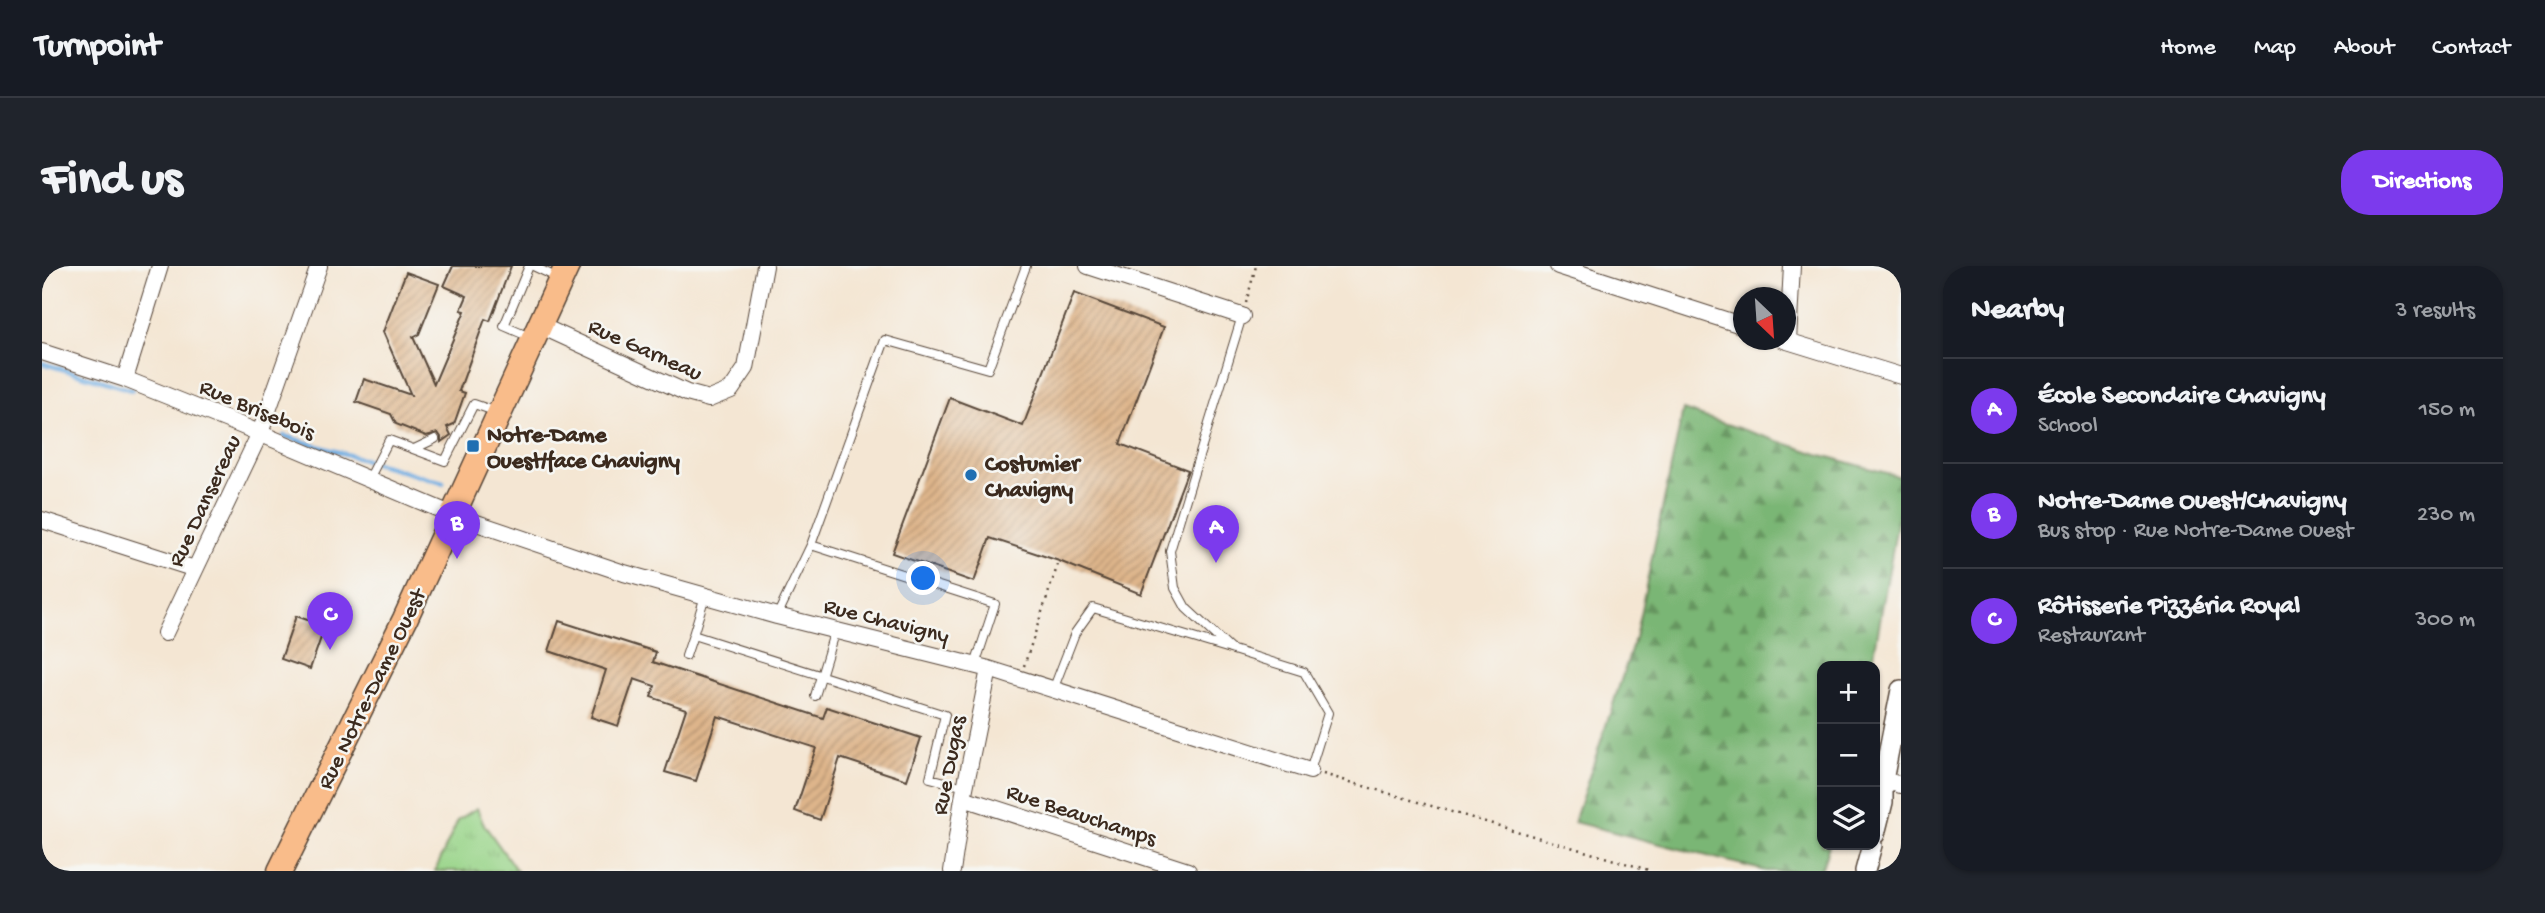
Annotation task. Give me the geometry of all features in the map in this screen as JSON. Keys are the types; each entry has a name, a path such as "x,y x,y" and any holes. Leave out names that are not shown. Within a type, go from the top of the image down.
{"main road":[{"name":"Rue Notre-Dame Ouest","path":"280,871 396,638 564,272"},
{"name":"Rue Notre-Dame Ouest","path":"268,871 313,804"}],"street":[{"path":"125,379 160,266"},
{"name":"Rue Dansereau","path":"165,632 260,433 319,266"},
{"name":"Rue Garneau","path":"536,332 687,393 709,399 731,390 746,368 765,266"},
{"path":"1088,266 1242,316"},
{"path":"1558,266 1733,323"},
{"path":"1790,287 1792,266"},
{"path":"1796,343 1901,376"},
{"name":"Rue Brisebois","path":"42,352 125,379 260,433 453,516"},
{"name":"Rue Chavigny","path":"453,516 624,573 777,616 982,667 1310,771"},
{"path":"42,520 195,569"},
{"name":"Rue Dugas","path":"951,871 982,667"},
{"path":"1880,814 1901,690"},
{"name":"Rue Beauchamps","path":"964,792 1188,871"},
{"path":"1854,871 1859,850"},
{"path":"1866,871 1871,850"}],"lane":[{"path":"536,332 504,326 531,266 564,272"},
{"path":"777,616 811,545 886,340 988,369 1027,266"},
{"path":"1230,649 1186,608 1175,588 1170,551 1242,316"},
{"path":"368,480 388,440 445,461 474,404 499,413"},
{"path":"450,433 460,432"},
{"path":"414,449 435,439"},
{"path":"811,545 995,604 982,667"},
{"path":"686,656 705,596"},
{"path":"1053,690 1075,633 1093,608 1230,649 1304,673 1328,713 1310,771"},
{"path":"815,696 835,630"},
{"path":"693,635 945,715 930,778 964,792"}],"path":[{"path":"1242,316 1256,266"},
{"path":"1019,679 1059,561"},
{"path":"1310,771 1652,871"}],"green space":[{"path":"1683,410 1818,454 1901,477 1901,502 1873,661 1817,661 1817,850 1827,850 1821,871 1766,871 1574,822 1635,638"},
{"path":"477,808 483,823 517,871 435,871 458,820"}],"building":[{"path":"453,266 511,266 490,321 485,319 459,391 465,393 454,424 447,427 451,435 441,442 438,433 426,436 396,424 391,414 356,402 364,379 411,395 383,332 406,272 439,284 419,334 413,337 434,384 465,311 461,310 467,296 444,286"},
{"path":"1074,293 1164,327 1120,444 1188,470 1141,594 1059,561 990,538 974,582 892,553 950,398 1023,426"},
{"path":"296,616 325,626 310,669 281,659"},
{"path":"559,621 656,652 653,662 823,718 827,707 921,738 907,780 840,758 820,820 795,811 816,748 717,716 696,781 665,772 686,709 651,697 655,686 634,679 618,726 591,717 606,670 549,651"}],"waterway":[{"path":"42,363 132,390"},
{"path":"284,436 443,483"}],"place":[{"name":"Notre-Dame Ouest/face Chavigny","path":"473,446"},
{"name":"Costumier Chavigny","path":"971,475"},
{"name":"Notre-Dame Ouest/Chavigny","path":"457,559"},
{"name":"École Secondaire Chavigny","path":"1216,563"},
{"name":"Rôtisserie Pizzéria Royal","path":"330,650"}]}
